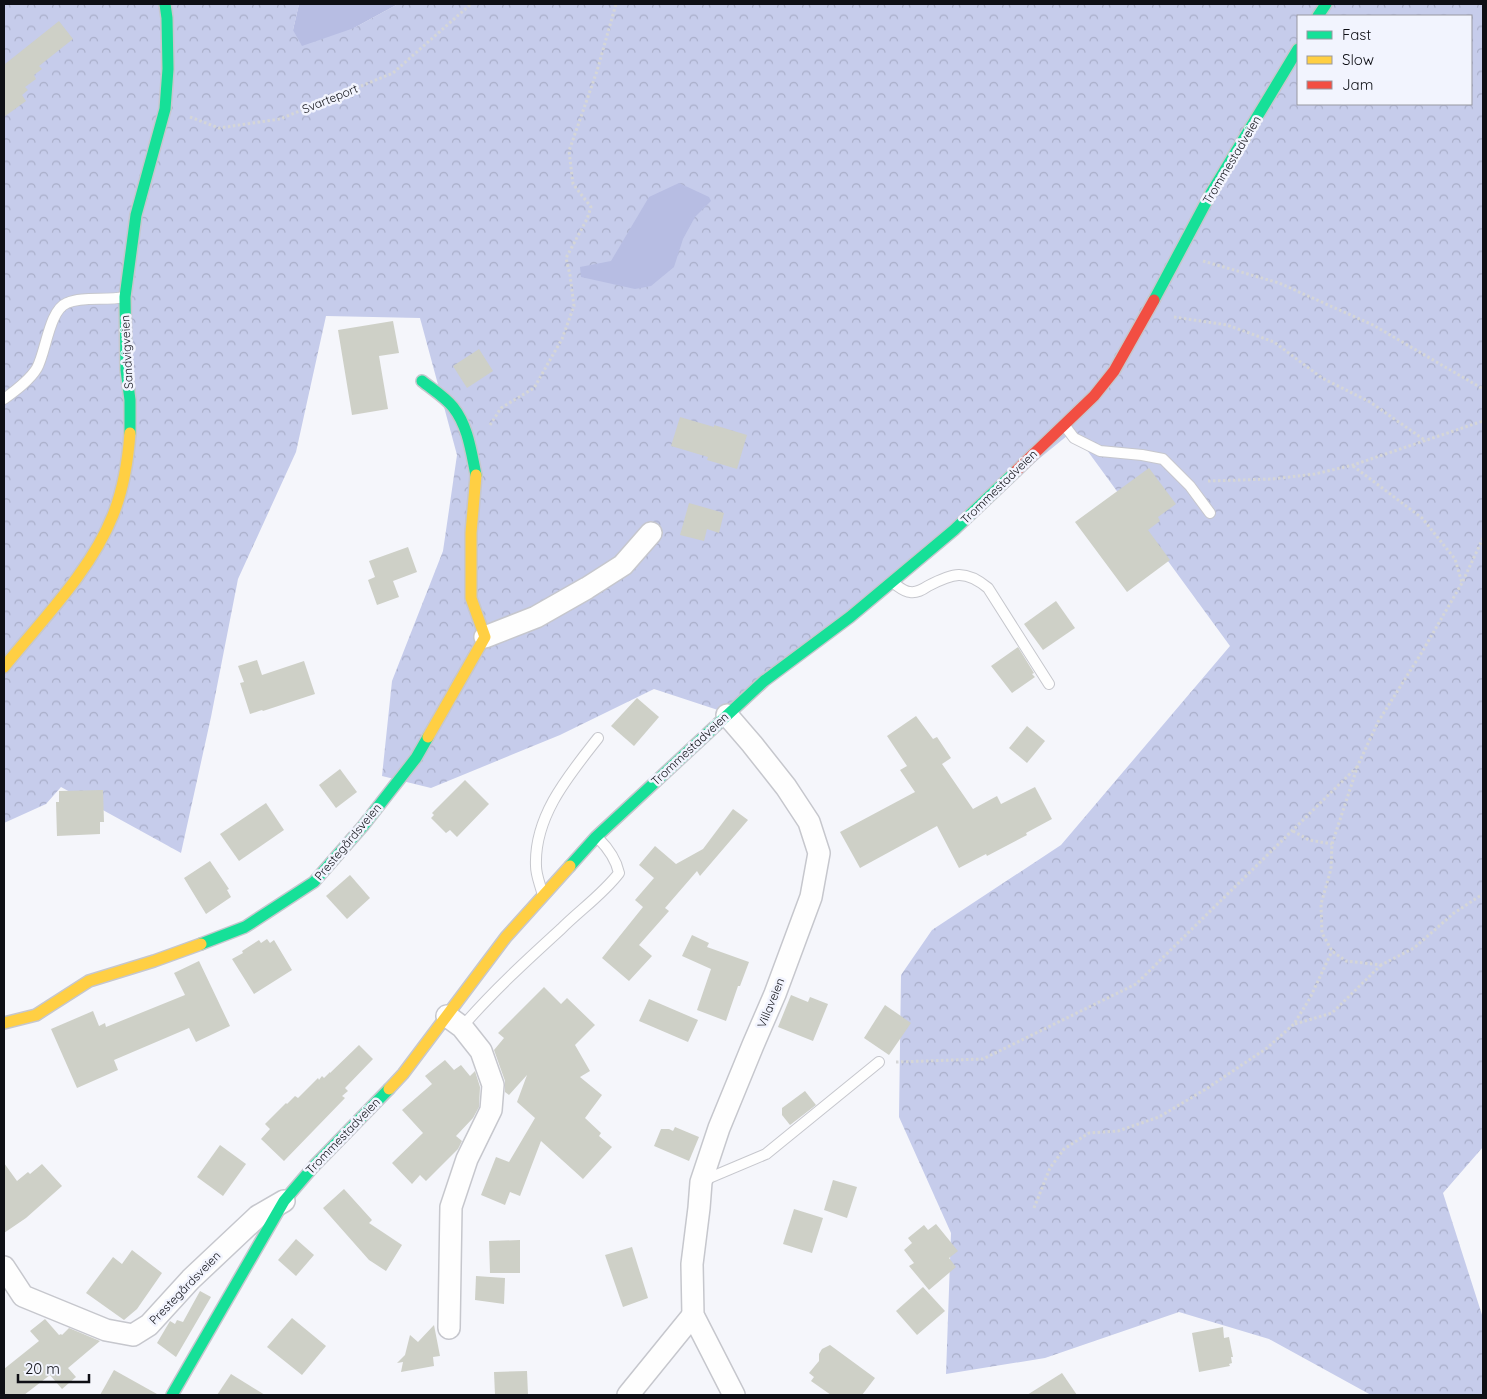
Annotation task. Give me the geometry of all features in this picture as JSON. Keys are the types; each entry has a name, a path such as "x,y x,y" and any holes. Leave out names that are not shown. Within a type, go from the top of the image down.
{"main road":[{"name":"Sandvigveien","path":"5,662 73,583 94,552 112,517 120,494 129,445 130,423 130,400 126,370 125,297 136,215 165,109 168,69 165,4"},
{"path":"1319,15 1326,4"},
{"name":"Trommestadveien","path":"172,1395 284,1201 314,1166 454,1021 506,937 596,837 764,681 850,617 954,530 1094,396 1114,370 1135,335 1211,193 1297,52"},
{"path":"422,381 452,406 468,438 476,477 471,532 471,598 485,637"},
{"name":"Prestegårdsveien","path":"4,1023 36,1015 89,982 154,961 245,927 314,882 363,826 416,758 485,637"}],"street":[{"path":"485,637 536,617 623,565 651,532"},
{"name":"Villaveien","path":"727,715 786,787 809,822 819,853 811,897 775,994 723,1119 701,1182 692,1264 693,1315 734,1395"},
{"path":"448,1328 451,1207 467,1159 491,1110 493,1085 481,1051 454,1021"},
{"name":"Prestegårdsveien","path":"4,1267 13,1299 106,1330 133,1335 149,1326 191,1279 258,1216 284,1201"},
{"path":"628,1395 693,1315"}],"lane":[{"path":"4,400 32,375 38,365 54,318 63,305 78,300 125,297"},
{"path":"1065,425 1074,438 1100,451 1142,455 1164,460 1190,486 1210,513"},
{"path":"892,583 908,592 919,592 954,575 967,575 978,580 988,588 1049,684"},
{"path":"543,896 536,866 538,842 544,821 551,804 561,788 598,738"},
{"name":"Trommestadveien","path":"454,1021 476,1010 606,888 619,872 617,863 606,846 596,837"},
{"path":"701,1182 766,1154 879,1062"}],"path":[{"name":"Svarteport","path":"165,109 219,128 280,119 393,73 471,4"},
{"path":"471,458 501,408 534,388 562,339 574,306 566,258 587,219 591,206 573,184 569,151 597,71 616,4"},
{"path":"1200,260 1280,283 1373,325 1483,390"},
{"path":"1172,316 1227,325 1274,342 1322,378 1370,402 1426,440"},
{"path":"1190,486 1206,481 1272,479 1315,474 1353,465 1483,421"},
{"path":"1353,465 1422,518 1455,558 1462,583"},
{"path":"1381,965 1346,961 1332,951 1322,933 1321,904 1331,869 1332,844 1358,765 1378,722 1462,583 1483,538"},
{"path":"879,1062 983,1058 1136,984 1358,765"},
{"path":"1293,831 1309,840 1332,844"},
{"path":"1294,1024 1332,1013 1381,965 1414,948 1454,913 1483,894"},
{"path":"1034,1208 1050,1168 1064,1149 1089,1133 1118,1131 1159,1117 1206,1089 1267,1048 1294,1024 1310,998 1332,951"}],"green space":[{"path":"4,4 299,4 293,30 354,28 398,4 1483,4 1483,1147 1443,1193 1483,1318 1483,1395 1371,1395 1269,1339 1179,1312 1045,1358 946,1374 951,1233 899,1117 901,975 932,930 1061,845 1230,646 1073,431 727,713 654,689 560,735 431,788 382,776 392,681 443,551 457,455 420,318 326,316 296,452 238,579 211,717 181,853 61,787 46,804 4,823"}],"shaded area":[{"path":"299,4 398,4 354,28 302,46 293,30"},
{"path":"679,183 709,197 711,201 695,217 683,239 674,267 651,286 635,289 581,277 580,267 611,261 649,197"}],"building":[{"path":"59,21 73,39 39,66 42,69 34,75 36,79 25,87 28,90 22,95 26,101 4,117 4,63"},
{"path":"393,321 399,353 379,356 388,409 352,415 338,330"},
{"path":"479,349 493,371 467,388 453,366"},
{"path":"680,417 747,435 737,469 707,460 708,457 671,446"},
{"path":"1149,468 1176,504 1158,517 1160,521 1148,530 1170,560 1127,592 1075,522"},
{"path":"689,503 724,513 719,533 707,529 704,541 680,535"},
{"path":"408,547 417,572 393,581 399,597 377,605 368,580 375,577 369,561"},
{"path":"1056,601 1075,628 1043,650 1024,624"},
{"path":"1018,647 1035,677 1012,693 991,666"},
{"path":"257,660 262,675 304,661 315,694 250,714 240,683 244,682 238,666"},
{"path":"637,698 659,717 634,746 611,726"},
{"path":"916,716 933,739 937,737 951,758 942,764 973,809 997,796 1001,804 1035,787 1052,819 1026,833 1027,835 959,868 937,826 860,868 840,832 915,792 900,770 907,766 887,736"},
{"path":"1027,726 1045,741 1027,763 1009,748"},
{"path":"340,769 357,792 336,808 319,785"},
{"path":"465,780 489,804 457,837 450,830 446,833 431,818 434,815 432,813"},
{"path":"103,790 104,822 100,822 100,834 57,836 56,802 59,802 59,791"},
{"path":"266,803 284,830 239,861 220,834"},
{"path":"733,809 748,820 700,876 697,871 665,908 669,911 639,945 652,956 629,981 602,958 643,907 635,900 654,878 639,865 655,846 676,864 703,849"},
{"path":"210,861 229,889 227,890 231,897 206,914 184,878"},
{"path":"350,875 370,898 347,919 326,896"},
{"path":"692,935 709,943 707,947 749,962 740,986 738,986 726,1021 697,1010 711,969 682,956"},
{"path":"267,939 270,943 274,940 292,970 254,994 232,959 259,940 261,943"},
{"path":"199,961 230,1026 196,1042 189,1028 114,1060 118,1070 77,1088 51,1029 93,1011 99,1026 105,1023 106,1027 185,995 174,973"},
{"path":"544,987 561,1004 567,998 595,1025 575,1045 590,1071 580,1077 602,1095 585,1118 601,1133 599,1136 612,1147 583,1179 541,1141 520,1196 510,1192 505,1205 481,1195 496,1157 509,1162 535,1118 517,1102 527,1075 509,1095 505,1092 505,1081 494,1050 504,1038 498,1033"},
{"path":"791,995 808,1002 810,997 828,1004 813,1041 778,1027"},
{"path":"649,999 698,1020 688,1042 639,1021"},
{"path":"885,1005 911,1023 889,1055 864,1038"},
{"path":"359,1045 373,1059 345,1088 348,1091 342,1096 345,1098 284,1161 261,1139 270,1129 265,1124 286,1103 295,1096 298,1098 318,1078 319,1080 322,1076 324,1078 330,1073"},
{"path":"445,1060 454,1070 461,1065 470,1076 475,1071 480,1087 479,1107 473,1118 456,1136 462,1141 458,1149 426,1181 420,1175 412,1184 392,1163 423,1133 402,1110 432,1084 425,1076"},
{"path":"805,1091 816,1105 790,1125 782,1115 782,1108"},
{"path":"675,1127 699,1137 689,1161 654,1146 661,1129 673,1131"},
{"path":"220,1145 246,1164 223,1196 197,1177"},
{"path":"4,1163 17,1181 28,1172 30,1174 42,1164 62,1186 26,1218 4,1233"},
{"path":"833,1180 857,1187 847,1218 824,1210"},
{"path":"344,1189 372,1220 369,1223 402,1245 386,1271 369,1260 323,1208"},
{"path":"794,1209 823,1218 812,1253 783,1244"},
{"path":"936,1224 958,1251 949,1258 956,1267 929,1290 909,1266 914,1263 904,1250 912,1243 908,1238 924,1225 928,1230"},
{"path":"296,1239 314,1255 296,1276 278,1260"},
{"path":"520,1240 520,1273 490,1273 489,1241"},
{"path":"632,1247 648,1298 623,1307 605,1255"},
{"path":"132,1250 162,1273 137,1309 124,1320 86,1293 113,1257 122,1264"},
{"path":"476,1276 505,1278 504,1304 475,1300"},
{"path":"923,1287 945,1311 917,1335 896,1311"},
{"path":"200,1291 211,1297 176,1357 157,1343 170,1321 175,1324 177,1320 183,1322"},
{"path":"292,1318 326,1346 302,1375 267,1347"},
{"path":"45,1319 59,1335 62,1335 69,1328 100,1341 68,1368 76,1377 62,1389 50,1375 24,1395 4,1395 4,1369 39,1341 30,1331"},
{"path":"434,1325 440,1356 433,1357 434,1366 401,1372 403,1362 397,1363 405,1355 410,1335 418,1342"},
{"path":"1223,1327 1224,1338 1229,1337 1233,1357 1231,1357 1232,1363 1229,1364 1230,1366 1199,1372 1192,1333"},
{"path":"830,1345 875,1378 862,1395 831,1395 811,1381 814,1377 809,1373 819,1361 819,1354 822,1349"},
{"path":"114,1370 157,1394 100,1395"},
{"path":"527,1371 528,1395 495,1395 494,1372"},
{"path":"1062,1373 1077,1395 1027,1395"},
{"path":"231,1374 265,1395 217,1395"}],"traffic: fast":[{"path":"130,433 130,400 126,370 125,297 136,215 165,109 168,69 165,4"},
{"path":"1319,15 1326,4"},
{"path":"1154,300 1211,193 1297,51"},
{"path":"422,381 446,400 458,414 468,439 476,475"},
{"path":"570,866 596,837 764,681 850,617 954,530 1016,471"},
{"path":"201,944 245,927 314,882 363,826 416,758 428,737"},
{"path":"172,1395 284,1201 314,1166 389,1089"}],"traffic: slow":[{"path":"4,667 79,576 104,536 117,505 126,464 130,433"},
{"path":"428,737 485,637 471,598 471,533 476,475"},
{"path":"389,1089 403,1074 506,937 570,866"},
{"path":"4,1023 36,1015 89,981 201,944"}],"traffic: jam":[{"path":"1016,471 1094,396 1114,371 1154,300"}]}
